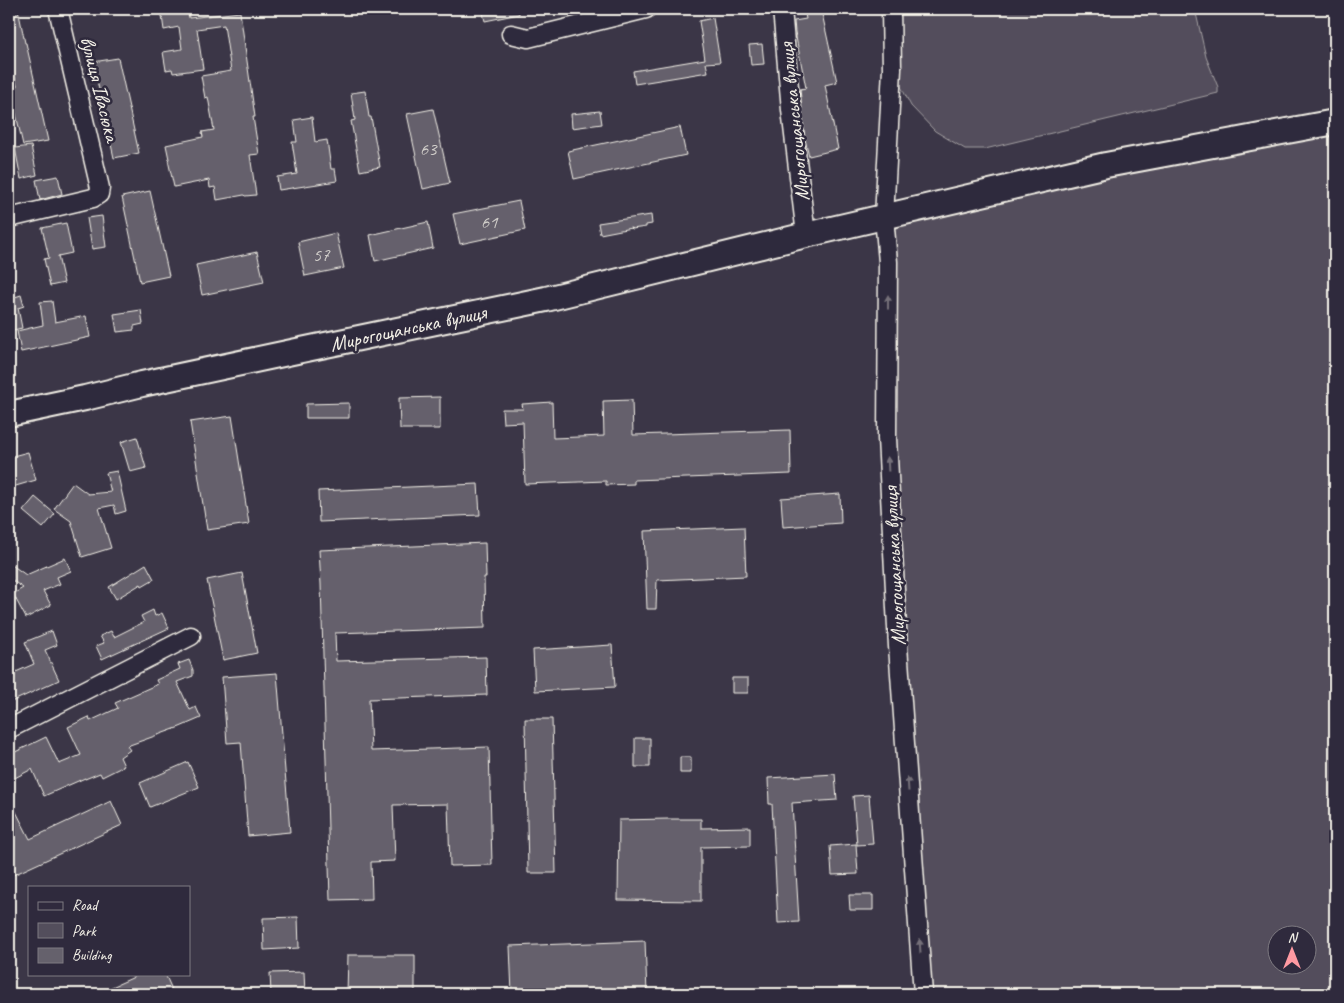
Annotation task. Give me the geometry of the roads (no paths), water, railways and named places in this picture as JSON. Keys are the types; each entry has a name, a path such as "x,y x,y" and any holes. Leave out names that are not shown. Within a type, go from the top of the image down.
{"main road":[{"path":"884,217 1106,165 1335,122"},
{"name":"Мирогощанська вулиця","path":"9,414 546,299 884,217"}],"street":[{"name":"вулиця Івасюка","path":"9,218 93,198 98,194 100,188 58,9"},
{"path":"511,34 528,38 646,9"},
{"name":"Мирогощанська вулиця","path":"782,9 806,235"},
{"path":"884,217 892,69 892,9"},
{"name":"Мирогощанська вулиця","path":"884,217 888,262 887,448 898,646 923,994"},
{"path":"9,729 191,636"}]}
